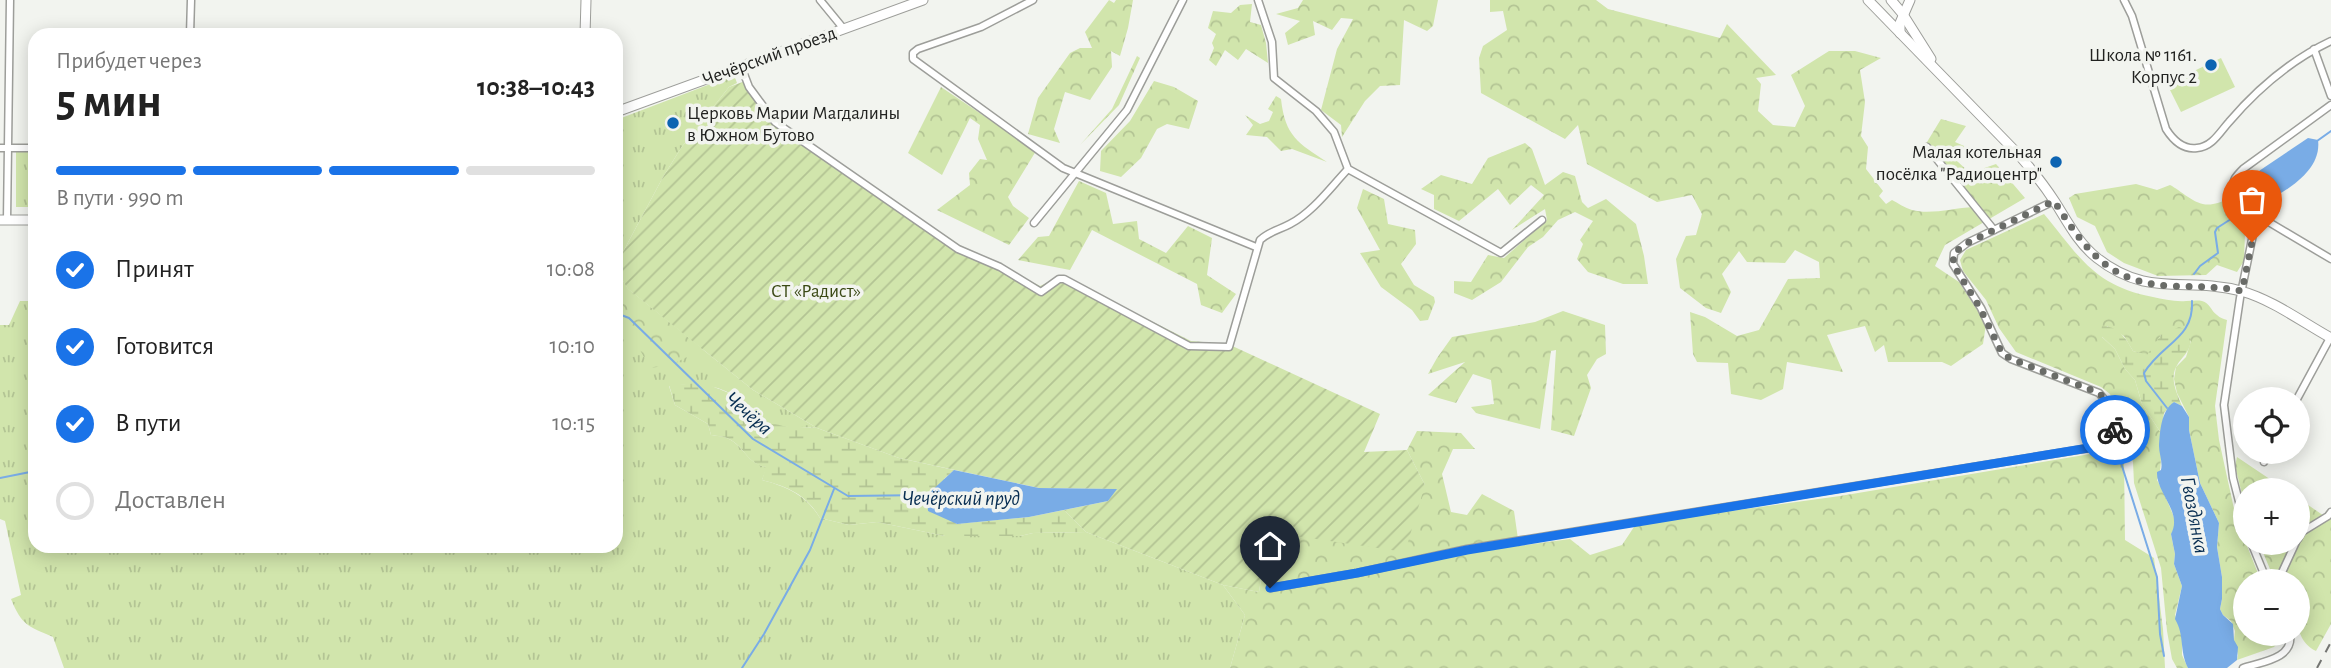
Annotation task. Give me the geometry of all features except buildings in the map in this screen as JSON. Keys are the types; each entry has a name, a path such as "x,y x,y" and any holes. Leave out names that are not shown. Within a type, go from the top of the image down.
{"street":[{"path":"10,0 9,148 3,220 28,219"},
{"path":"190,28 191,0"},
{"path":"585,28 586,0"},
{"path":"820,0 843,28"},
{"name":"Чечёрский проезд","path":"623,109 923,0"},
{"path":"1033,0 981,27 918,49 913,53 914,59 1063,168 1256,247"},
{"path":"1034,223 1127,110 1183,0"},
{"path":"1258,0 1272,42 1274,78 1315,111 1334,132 1348,169 1501,253 1542,220"},
{"path":"1868,0 2019,155 2088,251 2111,268 2159,285 2219,287 2242,291 2330,338 2303,387"},
{"path":"1892,0 1908,0"},
{"path":"1892,0 1940,72"},
{"path":"1900,33 1902,13 1908,0"},
{"path":"2124,0 2132,16 2166,129 2172,138 2189,148 2211,143 2240,109 2273,77 2314,49 2331,41"},
{"path":"1882,15 1894,19 1902,13"},
{"path":"2314,49 2331,96"},
{"path":"741,66 749,87 775,122 958,249 1000,267 1041,292 1059,279 1064,279 1189,346 1229,347 1260,240 1269,231 1289,225 1306,213 1348,169"},
{"path":"2331,105 2269,149 2234,178 2233,192 2250,205 2257,215 2331,260"},
{"path":"1927,147 1994,230"},
{"path":"0,148 28,148"},
{"path":"1270,588 1467,550 2113,444 2118,438 2104,398 2099,393 2011,359 2002,353 1980,308 1953,264 1954,253 1967,243 2054,201"},
{"path":"2233,482 2224,405 2257,215"},
{"path":"2310,527 2331,512"},
{"path":"2243,668 2284,653 2287,646"}],"green space":[{"path":"1109,0 1114,3 1116,0 1133,0 1120,56 1111,51 1112,67 1090,100 1065,92 1054,129 1060,143 1028,134 1038,98 1070,53 1080,48 1092,48 1085,32"},
{"path":"1303,0 1438,0 1433,26 1427,31 1404,20 1400,85 1380,86 1365,101 1342,137 1341,125 1321,110 1337,49 1353,19 1341,18 1332,30 1313,21 1315,35 1288,45 1285,33 1300,21 1276,14 1298,8"},
{"path":"1490,0 1596,0 1608,9 1720,38 1727,24 1776,75 1756,78 1761,84 1758,111 1773,125 1795,127 1805,106 1791,75 1829,51 1855,51 1881,58 1860,70 1865,102 1861,136 1868,147 1866,169 1883,191 1879,196 1886,204 1892,200 1909,209 1926,212 1973,207 1924,147 1941,119 1966,126 1955,142 1980,153 1957,161 1970,173 1996,164 2025,198 1945,245 1935,266 1959,282 1986,324 1983,344 1951,366 1942,362 1888,362 1884,345 1875,352 1865,326 1827,335 1843,372 1787,362 1783,389 1761,400 1731,394 1728,363 1697,362 1693,354 1690,312 1705,317 1737,336 1759,330 1788,279 1820,278 1819,262 1795,250 1785,263 1747,262 1739,251 1722,274 1731,292 1721,313 1706,308 1680,288 1676,259 1686,236 1696,235 1702,214 1692,195 1657,202 1587,164 1578,125 1565,139 1481,93 1479,58 1483,46 1507,30 1503,11 1490,12"},
{"path":"1252,4 1250,22 1261,25 1268,63 1246,49 1238,60 1225,50 1216,66 1209,60 1216,34 1208,28 1213,11 1231,13 1240,5"},
{"path":"1137,56 1140,58 1119,105 1080,145 1112,109"},
{"path":"2221,58 2235,87 2181,112 2167,84"},
{"path":"734,75 737,83 729,87 681,148 623,252 623,117"},
{"name":"СТ «Радист»","path":"748,80 776,122 961,246 1040,286 1061,276 1191,341 1228,344 1380,414 1364,452 1407,450 1425,485 1405,552 1268,532 1259,592 1223,585 1086,532 1064,510 1108,501 1116,489 1039,488 899,458 817,428 753,390 628,289 623,281 623,252 663,177 681,148 729,87"},
{"path":"1154,81 1174,87 1198,101 1189,129 1167,124 1157,129 1141,158 1121,177 1100,171 1101,151 1130,121"},
{"path":"941,87 1036,151 1008,197 1013,206 1029,218 1009,245 937,210 970,185 969,173 980,159 987,160 978,139 980,125 970,118 942,175 908,153"},
{"path":"1276,96 1281,99 1286,122 1295,137 1327,162 1292,149 1281,151 1267,137 1246,135 1253,125 1245,115 1260,124 1269,121 1273,112 1268,109"},
{"path":"1525,143 1532,149 1545,185 1563,172 1575,176 1582,202 1588,208 1606,199 1636,224 1648,284 1623,284 1588,272 1577,259 1583,244 1580,240 1593,221 1575,212 1558,220 1543,237 1528,247 1501,282 1472,300 1454,293 1454,281 1471,282 1488,255 1504,258 1547,220 1545,209 1512,230 1544,195 1531,185 1510,205 1498,189 1459,221 1434,209 1434,195 1421,189 1441,175 1472,184 1488,158"},
{"path":"16,152 28,152 28,207 16,207"},
{"path":"1079,181 1106,193 1113,224 1137,221 1139,239 1166,253 1188,226 1212,238 1207,275 1236,294 1222,313 1201,305 1197,284 1092,230 1070,270 1018,260 1038,237 1049,236"},
{"path":"2136,184 2157,190 2170,185 2201,204 2231,199 2248,209 2250,222 2245,233 2244,261 2237,272 2217,265 2206,275 2158,276 2124,263 2107,252 2095,226 2077,217 2069,198 2075,194"},
{"path":"1363,189 1384,199 1388,224 1415,230 1416,244 1401,264 1414,285 1434,297 1435,302 1428,320 1420,321 1412,310 1381,287 1360,253 1380,250 1357,208"},
{"path":"2044,214 2078,256 2102,277 2133,292 2178,301 2202,301 2218,316 2227,320 2215,406 2219,440 2233,504 2233,555 2251,555 2256,569 2233,569 2233,626 2220,609 2222,577 2217,547 2219,523 2200,483 2189,430 2189,417 2177,393 2174,379 2176,367 2186,357 2191,341 2161,335 2148,356 2133,351 2124,336 2107,326 2102,337 2115,349 2125,369 2135,380 2142,404 2161,433 2161,463 2157,480 2175,523 2171,534 2174,564 2182,586 2175,615 2182,631 2182,655 2188,668 2177,668 2172,659 2161,568 2134,483 2133,462 2110,394 2101,387 2016,352 1999,328 1986,300 1963,271 1960,260 1966,250"},
{"path":"623,281 628,289 753,390 817,428 768,423 742,400 713,387 669,386 675,405 708,424 711,435 729,439 750,459 767,467 762,480 796,493 809,503 820,518 849,525 877,522 945,536 1020,536 1033,533 1086,532 1223,585 1245,615 1230,668 64,668 53,637 23,620 11,599 21,595 5,521 0,519 0,325 9,325 20,301 28,301 28,553 623,553"},
{"path":"623,281 628,289 703,349 671,365 650,368 625,323"},
{"path":"1563,311 1605,325 1606,354 1597,359 1587,375 1591,388 1574,436 1551,430 1556,350 1551,351 1540,429 1476,413 1471,407 1494,404 1491,380 1473,374 1456,403 1428,395 1465,362 1428,374 1452,337 1535,322"},
{"path":"2102,326 2117,330 2133,351 2147,355 2161,335 2179,327 2189,331 2190,344 2174,373 2182,406 2174,402 2164,413 2161,433 2142,404 2135,380 2125,369 2115,349 2098,333"},
{"path":"704,383 729,393 751,407 764,421 783,426 817,428 899,458 954,470 944,479 956,524 1029,517 1064,510 1086,532 1033,533 1020,536 945,536 877,522 849,525 820,518 809,503 796,493 762,480 766,467 750,459 734,442 725,437 711,435 708,424 675,405 669,385"},
{"path":"1417,431 1461,433 1475,449 1453,449 1442,474 1451,512 1467,515 1482,494 1514,511 1519,546 1570,539 1590,555 1622,545 1636,524 1840,496 2114,450 2124,460 2125,540 2154,558 2165,668 1230,668 1245,615 1223,585 1259,592 1268,532 1425,485 1407,450"},
{"path":"2247,464 2268,478 2238,478 2235,466"},
{"path":"2310,506 2327,518 2331,517 2331,624 2316,651 2309,646 2310,569 2270,569 2264,555 2310,555"},
{"path":"2236,646 2275,646 2237,660"}],"water":[{"path":"2308,138 2318,140 2318,151 2315,161 2302,178 2265,202 2245,196 2243,188 2250,177"},
{"path":"2174,402 2182,406 2189,417 2189,430 2200,483 2219,523 2217,547 2222,577 2220,609 2233,624 2233,646 2238,647 2237,660 2227,668 2188,668 2175,619 2182,586 2174,564 2171,534 2174,518 2160,487 2157,472 2161,470 2159,446 2162,422"},
{"name":"Чечёрский пруд","path":"954,470 1039,488 1117,489 1108,501 1029,517 957,524 928,511 927,495"}],"waterway":[{"name":"Гвоздянка","path":"2317,141 2331,131"},
{"name":"Гвоздянка","path":"2194,274 2218,253 2215,232 2231,219 2240,200"},
{"name":"Гвоздянка","path":"2167,408 2146,381 2144,373 2182,333 2188,324 2192,301"},
{"name":"Чечёра","path":"623,316 629,318 753,439 848,496 927,495"},
{"path":"2116,447 2157,577 2164,656"},
{"name":"Чечёра","path":"0,478 28,472"},
{"path":"742,668 810,550 834,489"}],"railway":[{"path":"2317,668 2331,642"}],"way so far":[{"path":"2115,430 2104,398 2099,393 2011,359 2002,353 1980,308 1953,264 1954,253 1967,243 2054,201 2088,251 2123,274 2159,285 2219,287 2242,291 2252,242"}],"place":[{"name":"Школа № 1161. Корпус 2","path":"2211,65"},
{"name":"Церковь Марии Магдалины в Южном Бутово","path":"673,123"},
{"name":"Малая котельная посёлка \"Радиоцентр\"","path":"2056,162"}],"route":[{"path":"1270,588 1467,550 2113,444 2118,438 2115,430"}]}
